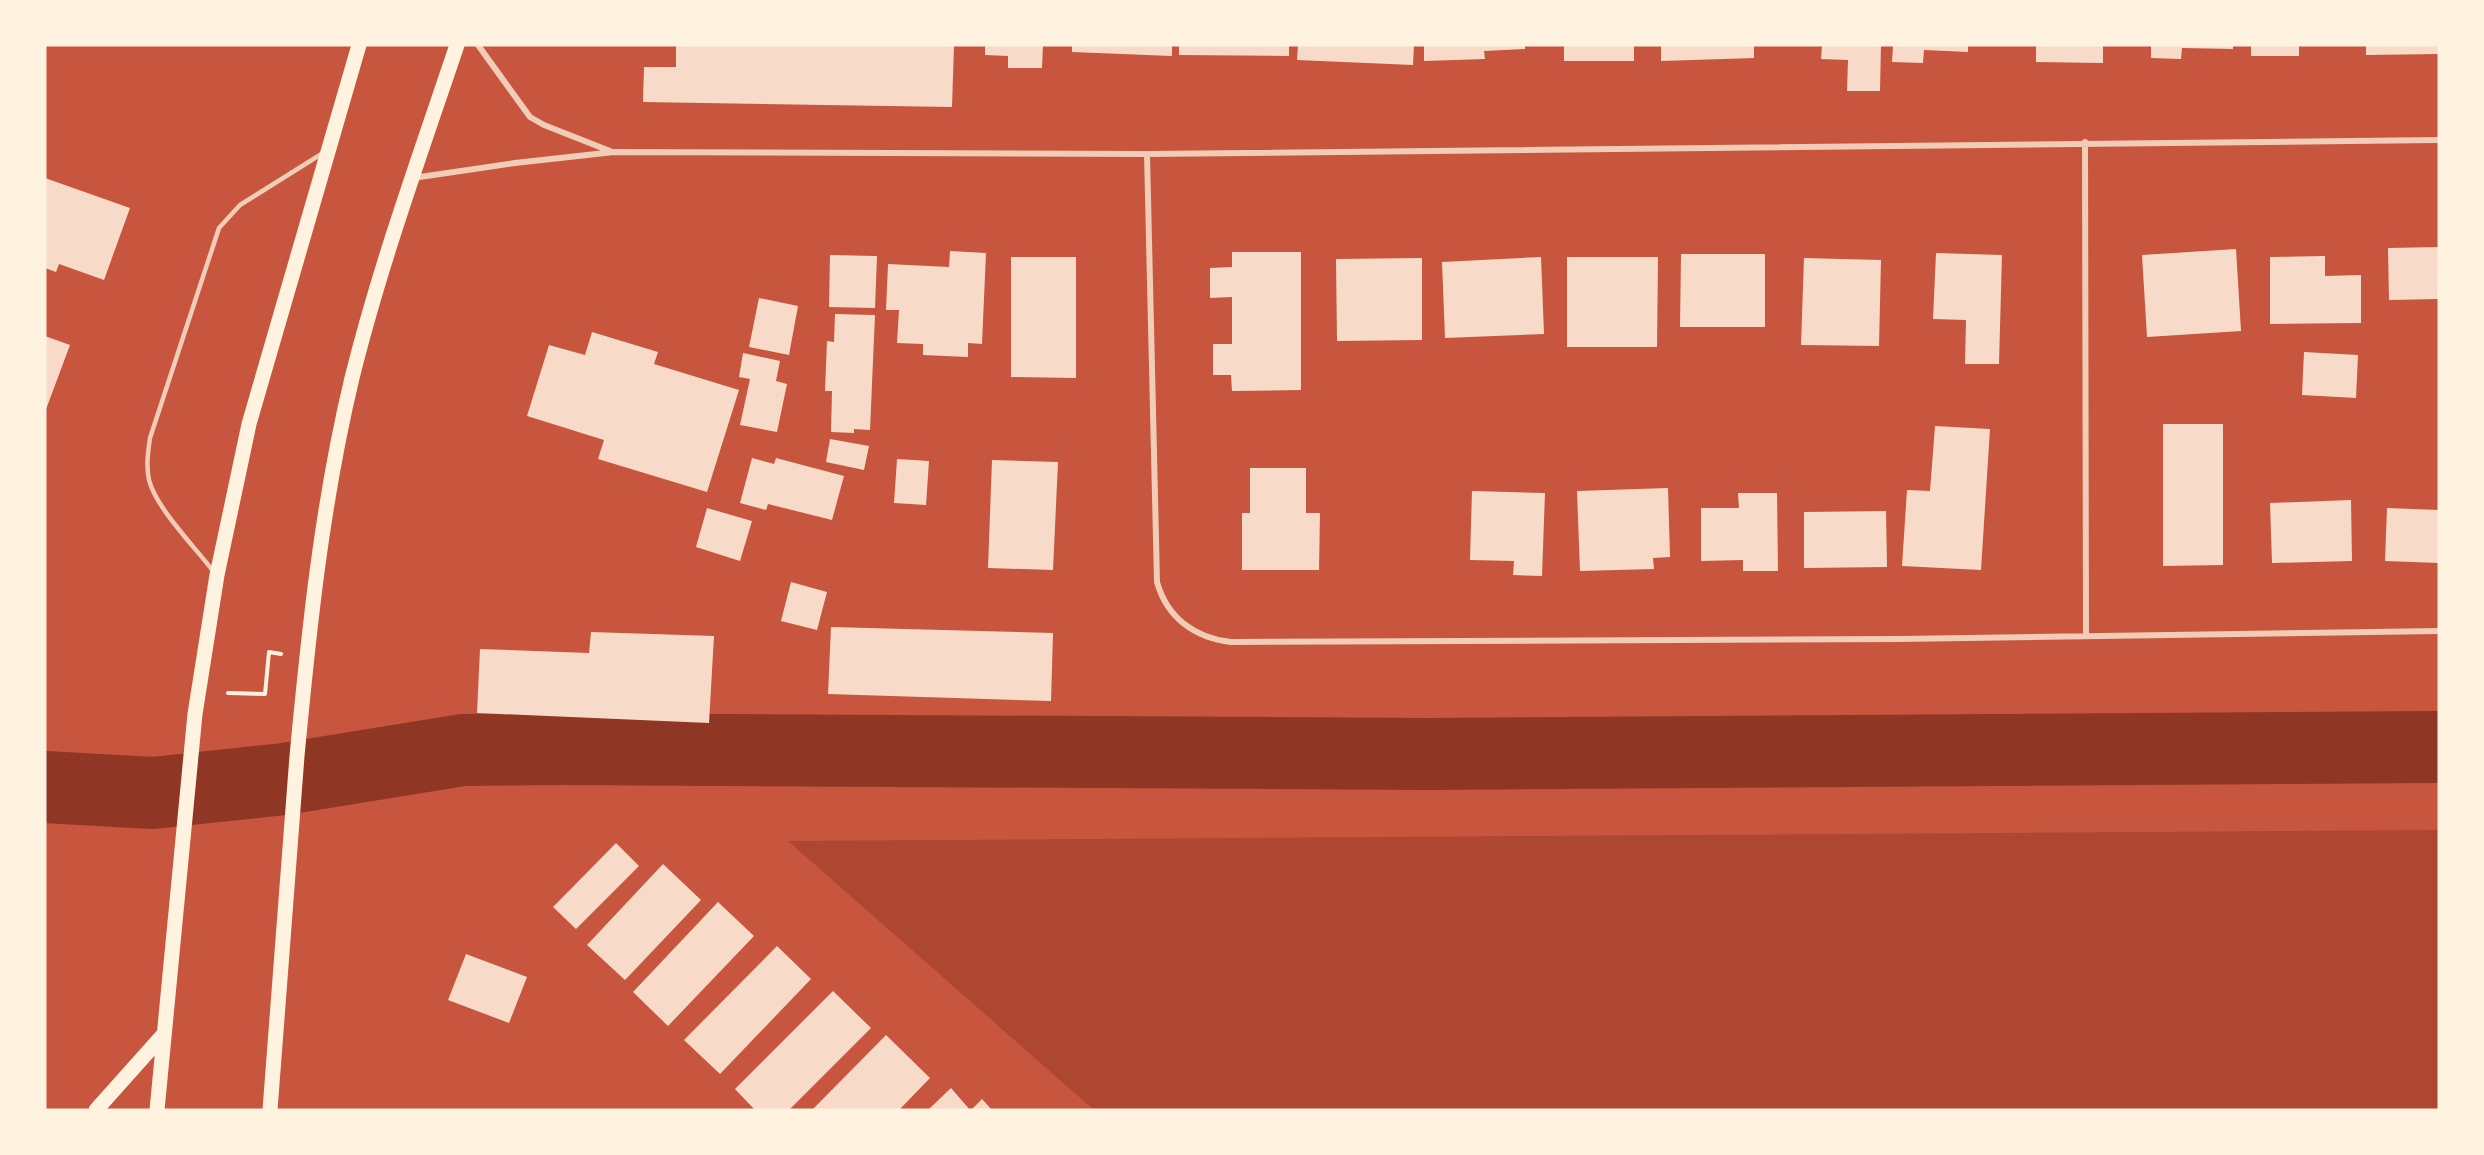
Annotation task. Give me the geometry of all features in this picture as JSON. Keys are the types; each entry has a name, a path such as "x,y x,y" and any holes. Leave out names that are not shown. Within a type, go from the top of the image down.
{"main road":[{"path":"157,1110 191,747 217,575 249,424 359,45"},
{"path":"270,1110 292,817 308,633 318,551 352,379 374,297 457,45"},
{"path":"96,1110 163,1035"}],"street":[{"path":"478,45 530,117 544,125 614,152"},
{"path":"412,178 614,152 1147,153 2439,140"},
{"path":"2085,142 2086,636"},
{"path":"1147,153 1156,573 1163,600 1178,619 1204,637 1232,642 1899,639 2439,631"}],"lane":[{"path":"217,575 157,500 149,480 147,458 150,438 219,228 240,205 327,151"}],"path":[{"path":"228,693 265,694 269,652 283,655"}],"shaded area":[{"path":"2439,830 2439,1110 1094,1110 788,841"}],"building":[{"path":"676,45 954,45 952,107 643,102 644,67 676,67"},
{"path":"985,45 1043,45 1042,68 1008,68 1008,56 985,55"},
{"path":"1072,45 1172,45 1172,56 1072,52"},
{"path":"1179,45 1289,45 1289,56 1179,55"},
{"path":"1298,45 1414,45 1413,65 1297,60"},
{"path":"1424,45 1525,45 1525,49 1484,51 1485,59 1424,61"},
{"path":"1564,45 1634,45 1634,61 1564,61"},
{"path":"1661,45 1754,45 1754,58 1661,61"},
{"path":"1822,45 1881,45 1880,91 1847,91 1848,60 1821,59"},
{"path":"1893,45 1968,45 1968,52 1924,50 1923,63 1892,62"},
{"path":"2036,45 2103,45 2103,63 2036,62"},
{"path":"2151,45 2233,45 2233,49 2182,48 2181,59 2151,58"},
{"path":"2251,45 2299,45 2299,56 2251,56"},
{"path":"2366,45 2439,45 2439,54 2366,55"},
{"path":"45,178 130,208 104,280 59,264 56,272 45,268"},
{"path":"2439,247 2439,299 2389,300 2388,248"},
{"path":"2236,249 2241,331 2147,337 2142,255"},
{"path":"950,251 986,253 982,344 968,343 968,357 923,355 923,344 897,343 899,310 886,310 888,264 949,267"},
{"path":"1232,252 1301,252 1301,390 1232,391 1231,375 1213,375 1213,344 1232,344 1232,297 1210,298 1210,268 1232,267"},
{"path":"1936,253 2002,255 1999,364 1965,364 1966,320 1933,319"},
{"path":"1681,254 1765,254 1765,327 1680,327"},
{"path":"830,255 877,256 875,308 829,307"},
{"path":"2325,256 2325,276 2361,275 2361,323 2270,324 2270,257"},
{"path":"1011,257 1076,257 1076,378 1011,377"},
{"path":"1541,257 1544,334 1445,338 1442,262"},
{"path":"1567,257 1658,257 1657,347 1567,347"},
{"path":"1422,258 1422,340 1337,341 1336,259"},
{"path":"1804,258 1881,260 1879,346 1801,345"},
{"path":"759,298 798,306 789,355 749,347"},
{"path":"835,314 875,315 870,430 854,429 854,433 831,432 832,391 825,391 827,341 834,342"},
{"path":"592,332 658,352 654,364 739,390 707,492 598,459 604,440 527,416 549,345 585,355"},
{"path":"45,336 70,345 45,412"},
{"path":"2304,352 2358,355 2356,398 2302,395"},
{"path":"743,353 780,361 776,381 787,384 777,432 740,425 750,379 739,377"},
{"path":"2163,424 2223,424 2223,565 2163,566"},
{"path":"1935,426 1990,429 1981,570 1902,566 1907,490 1930,491"},
{"path":"830,439 869,446 864,470 826,462"},
{"path":"752,458 774,464 776,458 844,476 832,520 768,504 766,510 740,503"},
{"path":"897,459 929,461 926,505 894,503"},
{"path":"992,460 1058,462 1053,570 988,568"},
{"path":"1250,468 1306,468 1306,513 1320,513 1319,570 1242,570 1242,513 1250,513"},
{"path":"1668,488 1670,557 1653,558 1654,569 1580,571 1577,491"},
{"path":"1472,491 1545,493 1542,576 1513,575 1514,561 1470,560"},
{"path":"1738,493 1777,493 1778,571 1743,571 1743,560 1701,561 1701,508 1739,508"},
{"path":"2351,500 2352,561 2272,563 2270,503"},
{"path":"707,508 752,521 740,561 696,547"},
{"path":"2387,508 2439,510 2439,563 2385,561"},
{"path":"1886,511 1887,567 1804,568 1804,512"},
{"path":"791,582 827,592 817,630 781,621"},
{"path":"831,627 1053,633 1051,701 828,694"},
{"path":"591,632 714,636 709,723 477,713 480,649 589,653"},
{"path":"616,843 639,866 576,929 553,907"},
{"path":"663,864 701,900 625,980 587,945"},
{"path":"718,902 754,936 668,1026 633,992"},
{"path":"777,946 811,979 720,1074 684,1040"},
{"path":"466,954 527,977 509,1023 448,1000"},
{"path":"833,991 871,1028 789,1110 755,1110 735,1089"},
{"path":"886,1035 930,1078 899,1110 812,1110"},
{"path":"951,1088 970,1110 928,1110"},
{"path":"982,1099 992,1110 971,1110"}],"waterway":[{"path":"45,787 153,793 284,779 463,750 1428,754 2439,747"}]}
